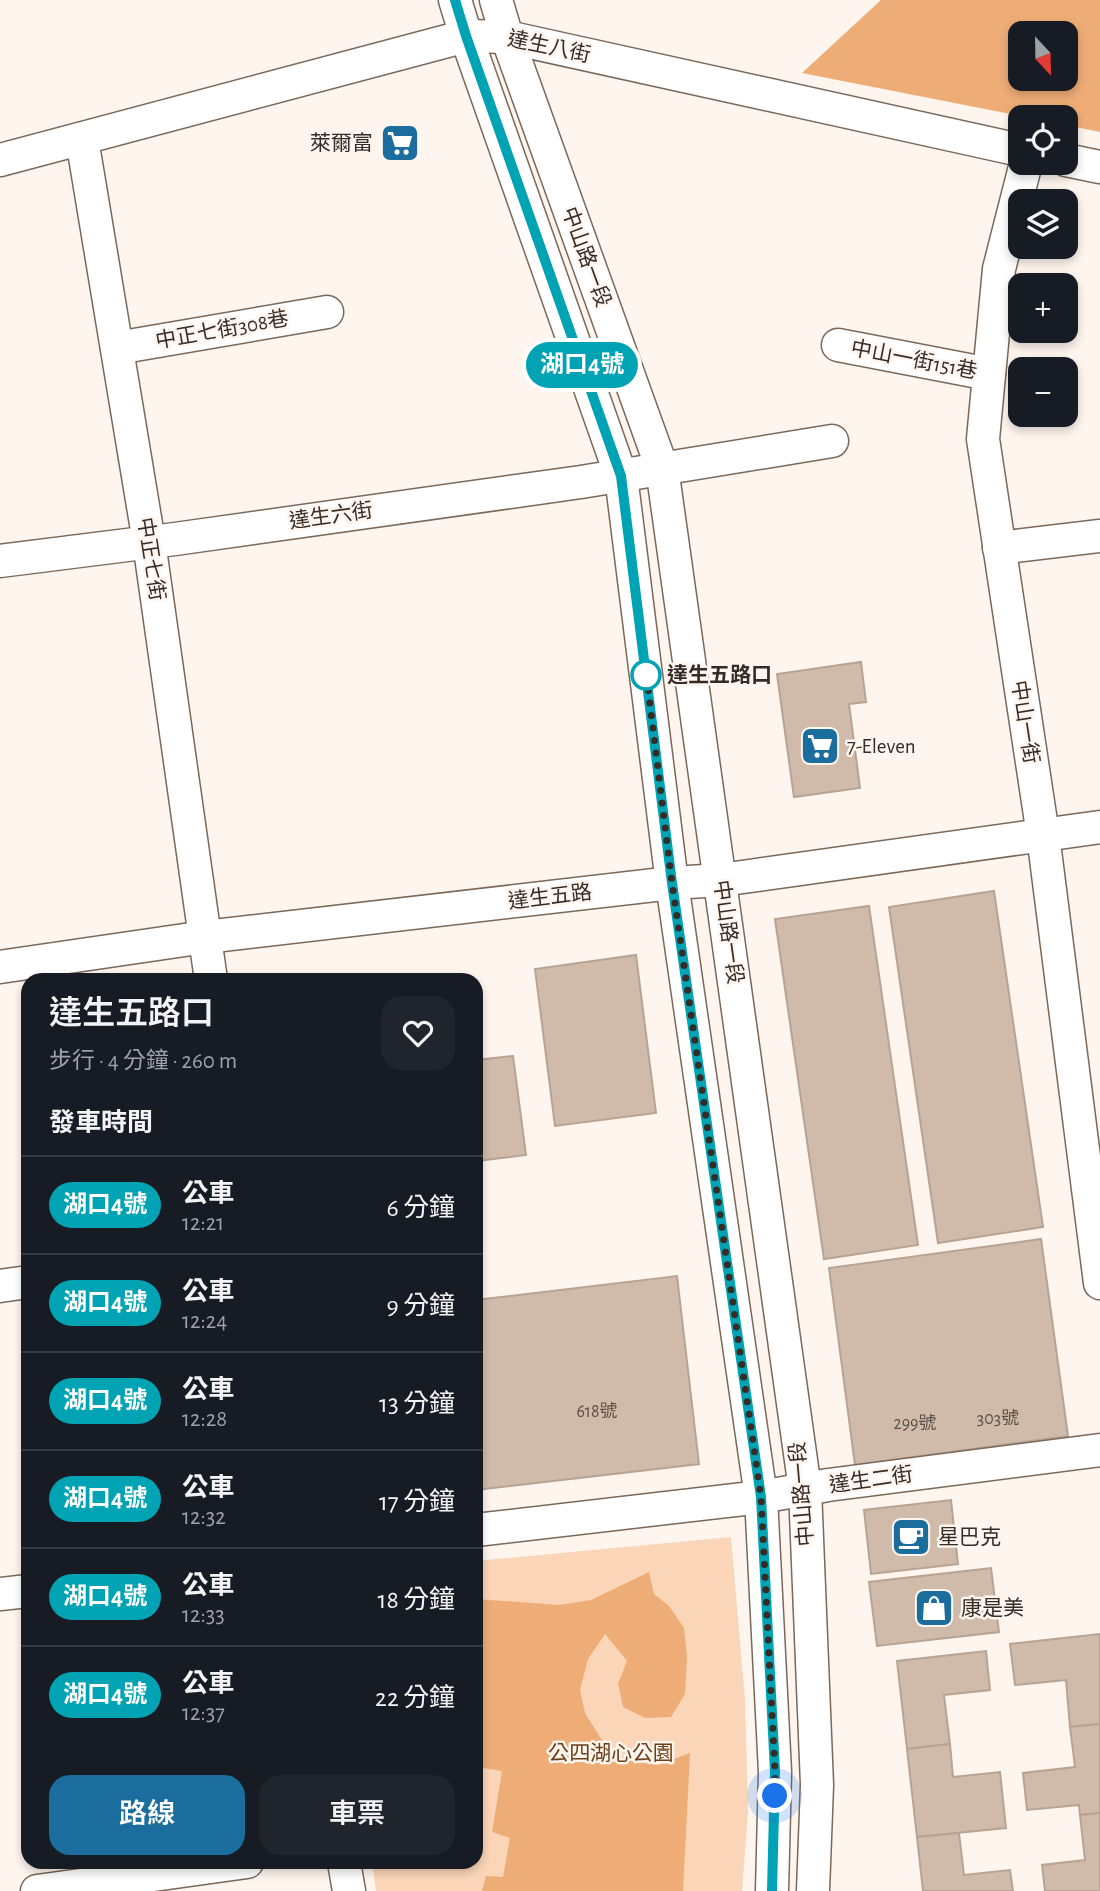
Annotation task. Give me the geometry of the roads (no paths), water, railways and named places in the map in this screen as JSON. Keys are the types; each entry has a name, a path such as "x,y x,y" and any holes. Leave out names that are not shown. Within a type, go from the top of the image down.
{"street":[{"name":"中山路一段","path":"455,0 621,476 672,883 761,1497 775,1772 772,1891"},
{"name":"中山路一段","path":"498,1 507,37 662,468 805,1489 817,1785 813,1891"},
{"path":"466,36 498,1"},
{"name":"達生八街","path":"0,160 466,36 507,37 1008,147"},
{"name":"中正七街","path":"82,139 149,542 210,973"},
{"path":"1078,162 1100,167"},
{"name":"中山一街","path":"1023,175 999,269 983,439 1043,835 1100,1283"},
{"name":"中正七街308巷","path":"117,348 327,312"},
{"name":"中山一街151巷","path":"838,345 989,374"},
{"name":"達生六街","path":"0,561 621,476 832,441"},
{"path":"999,548 1100,536"},
{"name":"達生五路","path":"0,967 205,937 672,883 721,880 1100,827"},
{"path":"0,1286 21,1283"},
{"name":"達生二街","path":"483,1529 761,1497 1100,1450"},
{"path":"0,1594 21,1592"},
{"path":"37,1891 196,1869"},
{"path":"345,1869 349,1891"}],"place":[{"name":"萊爾富","path":"400,143"},
{"name":"達生五路口","path":"646,675"},
{"name":"7-Eleven","path":"820,746"},
{"name":"星巴克","path":"911,1537"},
{"name":"康是美","path":"934,1608"}],"park label":[{"name":"公四湖心公園","path":"611,1753"}]}
